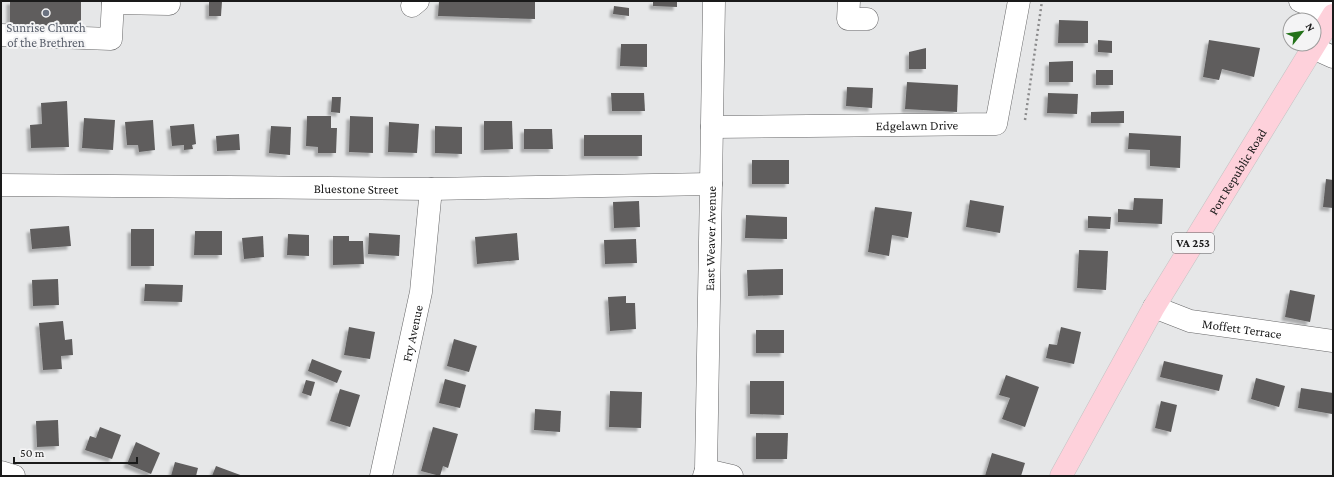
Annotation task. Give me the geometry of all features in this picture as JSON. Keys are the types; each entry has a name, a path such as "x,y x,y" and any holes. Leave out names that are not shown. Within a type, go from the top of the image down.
{"main road":[{"name":"Port Republic Road","path":"1322,33 1333,15"},
{"name":"Port Republic Road","path":"1061,476 1154,307 1311,52"}],"street":[{"name":"East Weaver Avenue","path":"705,473 714,1"},
{"path":"849,1 848,19 868,19"},
{"name":"Edgelawn Drive","path":"712,127 996,124 1019,1"},
{"path":"1300,1 1333,15"},
{"path":"1,35 111,38 113,2 169,4"},
{"path":"1322,52 1333,57"},
{"name":"Bluestone Street","path":"1,185 431,189 711,184"},
{"name":"Fry Avenue","path":"381,476 421,292 431,189"},
{"name":"Moffett Terrace","path":"1154,307 1190,321 1333,341"},
{"path":"1,472 14,476"},
{"path":"705,473 732,476"}],"path":[{"path":"1025,120 1042,1"}],"building":[{"name":"Sunrise Church of the Brethren","path":"10,1 81,1 81,25 10,25"},
{"path":"209,1 222,1 221,16 209,16"},
{"path":"439,1 535,1 535,19 438,16"},
{"path":"653,1 677,1 677,7 653,6"},
{"path":"614,6 629,8 629,16 613,14"},
{"path":"1059,20 1088,21 1088,43 1058,43"},
{"path":"1098,40 1112,41 1112,53 1098,52"},
{"path":"1209,40 1260,48 1254,77 1222,69 1219,80 1203,77"},
{"path":"621,44 647,44 647,67 620,66"},
{"path":"926,48 926,69 909,69 909,52"},
{"path":"1073,61 1073,82 1049,82 1049,62"},
{"path":"1096,70 1113,70 1113,85 1096,85"},
{"path":"907,82 958,85 957,112 905,109"},
{"path":"847,87 873,88 872,108 846,106"},
{"path":"611,93 644,93 645,111 612,111"},
{"path":"1048,93 1078,94 1077,114 1047,113"},
{"path":"332,97 341,97 340,113 331,112"},
{"path":"67,101 69,147 31,148 30,125 42,124 41,103"},
{"path":"1124,111 1124,123 1091,123 1091,112"},
{"path":"307,116 331,116 331,128 337,128 336,153 318,153 318,147 306,146"},
{"path":"350,116 373,117 373,153 349,152"},
{"path":"84,118 115,120 113,150 82,148"},
{"path":"153,120 155,150 139,152 138,145 127,145 125,122"},
{"path":"484,121 512,121 513,149 484,150"},
{"path":"389,122 419,124 417,153 388,152"},
{"path":"194,124 196,144 192,145 193,149 184,150 184,145 172,146 170,126"},
{"path":"271,126 291,127 290,155 269,153"},
{"path":"435,126 462,127 462,154 435,153"},
{"path":"524,129 552,129 553,149 524,149"},
{"path":"1129,133 1181,136 1180,168 1150,166 1150,150 1128,149"},
{"path":"239,134 240,150 217,151 216,136"},
{"path":"584,135 642,135 642,156 584,156"},
{"path":"752,160 789,160 789,184 752,184"},
{"path":"1326,179 1333,180 1333,208 1323,207"},
{"path":"1134,198 1163,199 1162,224 1118,222 1118,209 1133,210"},
{"path":"970,200 1004,206 1000,233 966,227"},
{"path":"639,201 640,227 614,228 613,202"},
{"path":"875,207 912,212 908,238 892,235 889,256 868,252"},
{"path":"746,215 787,217 787,239 745,238"},
{"path":"1088,216 1111,217 1110,229 1088,228"},
{"path":"69,226 71,246 32,249 30,229"},
{"path":"131,229 154,229 154,266 131,266"},
{"path":"195,231 222,231 222,255 194,255"},
{"path":"369,233 400,235 399,256 368,254"},
{"path":"517,233 519,260 477,264 475,237"},
{"path":"288,234 309,235 309,256 287,255"},
{"path":"263,236 264,257 244,259 242,238"},
{"path":"333,236 349,236 349,241 363,241 364,264 333,265"},
{"path":"636,239 637,263 605,264 604,240"},
{"path":"1079,250 1108,251 1106,290 1077,288"},
{"path":"783,269 783,295 748,296 747,270"},
{"path":"58,279 59,305 33,306 32,280"},
{"path":"145,284 183,285 182,302 144,301"},
{"path":"1290,290 1315,295 1310,322 1285,317"},
{"path":"626,296 626,303 635,303 636,329 610,331 608,297"},
{"path":"63,321 65,340 72,339 73,355 61,356 62,369 43,370 39,323"},
{"path":"349,327 375,332 370,359 344,355"},
{"path":"1061,327 1081,332 1074,364 1046,358 1049,344 1057,345"},
{"path":"756,330 784,330 784,353 756,353"},
{"path":"454,339 477,346 469,372 447,366"},
{"path":"312,359 342,371 337,383 308,371"},
{"path":"1164,361 1223,375 1219,391 1160,377"},
{"path":"1006,375 1039,387 1025,427 1002,419 1010,398 999,395"},
{"path":"1256,378 1285,386 1279,407 1251,399"},
{"path":"445,379 466,385 460,408 439,403"},
{"path":"306,380 315,382 311,396 302,393"},
{"path":"750,381 784,381 784,415 750,414"},
{"path":"1301,388 1333,393 1332,414 1298,408"},
{"path":"340,389 360,395 350,427 330,421"},
{"path":"610,391 642,392 641,428 609,427"},
{"path":"1161,401 1177,405 1171,432 1155,428"},
{"path":"535,409 561,411 560,432 534,430"},
{"path":"58,420 59,446 37,447 36,421"},
{"path":"100,427 121,435 112,459 85,450 90,436 96,438"},
{"path":"433,427 458,434 448,468 443,466 440,476 421,471"},
{"path":"756,433 788,433 787,459 756,459"},
{"path":"136,442 160,453 151,474 127,464"},
{"path":"992,453 1025,463 1021,476 985,476"},
{"path":"175,462 198,468 196,476 171,476"},
{"path":"216,466 243,476 212,476"}],"place":[{"name":"Sunrise Church of the Brethren","path":"46,13"}]}
